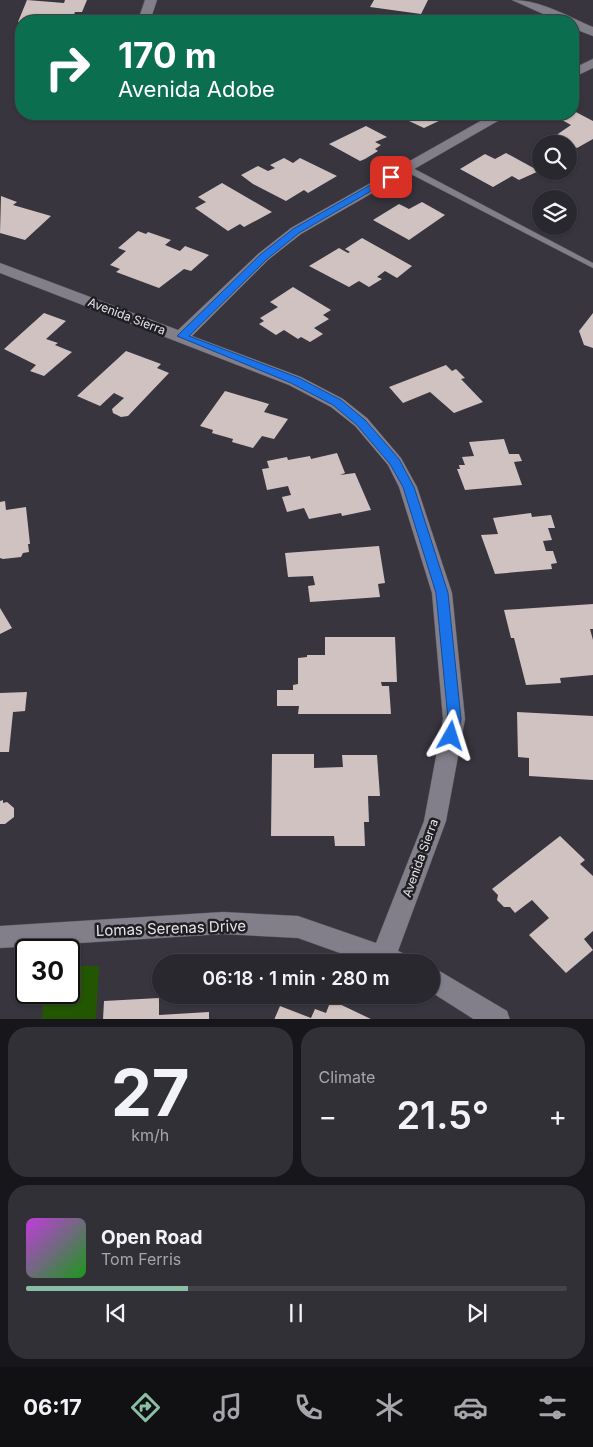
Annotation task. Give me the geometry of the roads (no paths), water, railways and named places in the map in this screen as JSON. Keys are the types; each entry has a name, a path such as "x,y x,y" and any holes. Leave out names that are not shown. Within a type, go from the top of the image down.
{"street":[{"path":"146,15 151,0"},
{"path":"518,0 554,15"},
{"path":"579,26 593,32"},
{"path":"579,70 593,63"},
{"path":"182,336 263,257 296,231 492,120"},
{"name":"Avenida Sierra","path":"0,268 295,380 337,403 361,422 395,462 411,496 442,593 454,719 435,821 391,954"},
{"name":"Lomas Serenas Drive","path":"0,937 223,923 298,927 372,954"},
{"path":"440,984 496,1019"}],"lane":[{"path":"406,168 593,266"}]}
